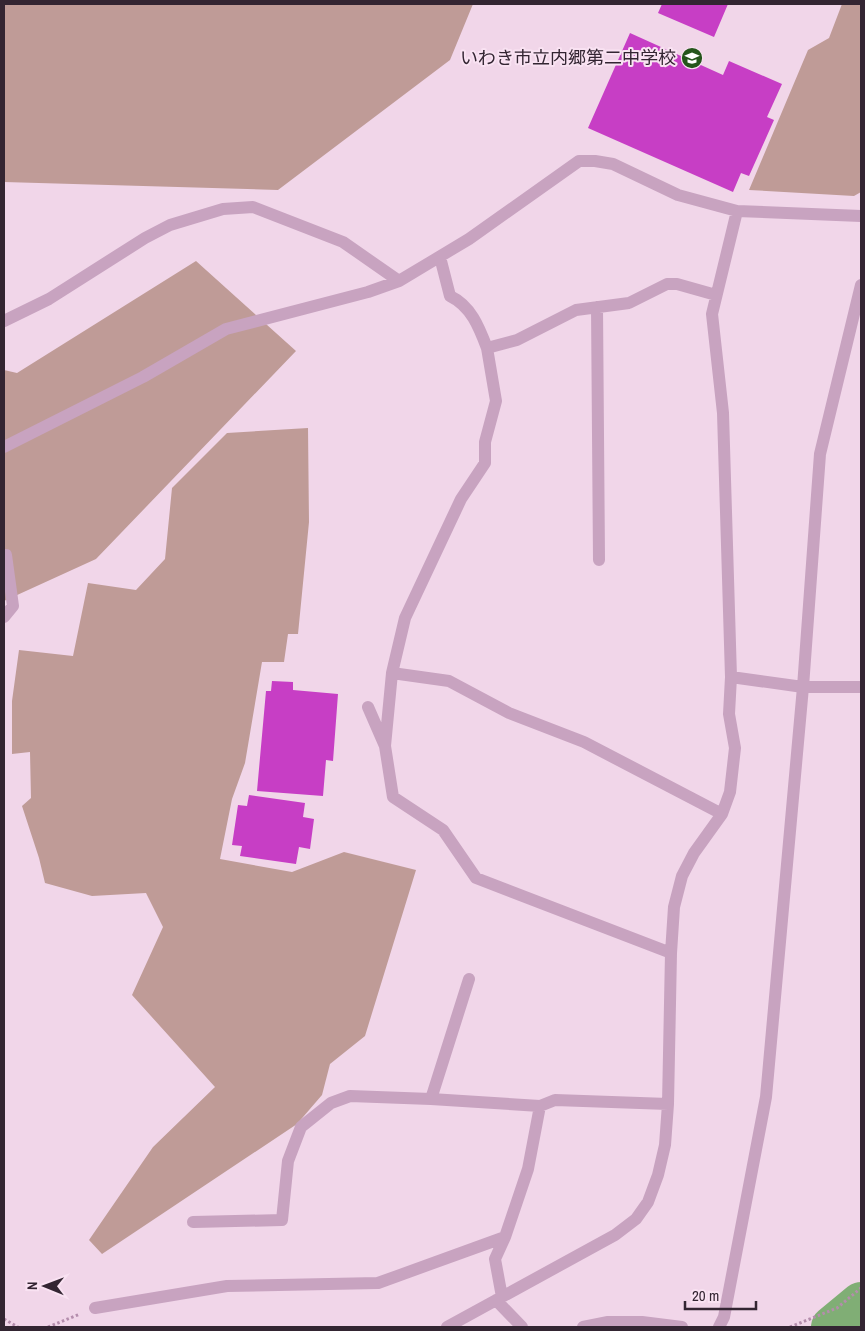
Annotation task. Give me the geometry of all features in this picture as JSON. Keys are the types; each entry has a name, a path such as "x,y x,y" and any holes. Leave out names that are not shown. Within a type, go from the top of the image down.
{"street":[{"path":"4,447 143,377 226,329 368,292 442,263 470,239 579,161 595,160 613,164 678,195 737,211 861,216"},
{"path":"4,321 49,299 161,229 223,209 253,207 343,242 399,281"},
{"path":"447,1327 615,1235 636,1219 648,1202 658,1175 665,1145 668,1104 671,952 674,907 682,876 694,852 722,814 730,792 734,748 729,714 731,677 723,413 712,314 737,211"},
{"path":"442,263 450,296 460,301 478,322 487,348 496,401 485,442 484,463 461,499 405,618 392,673 385,746 393,797 443,830 476,878 671,952"},
{"path":"487,348 517,340 576,310 629,303 667,284 677,284 716,296"},
{"path":"719,1327 724,1317 766,1097 803,687 820,454 861,285"},
{"path":"597,307 599,560"},
{"path":"4,555 6,555 13,606 4,617"},
{"path":"392,673 449,681 509,713 584,742 722,814"},
{"path":"731,677 803,687 861,688"},
{"path":"368,707 385,746"},
{"path":"431,1099 469,979"},
{"path":"193,1222 282,1220 288,1161 301,1127 331,1103 350,1096 540,1106 555,1100 668,1104"},
{"path":"522,1327 499,1298 495,1259 505,1237 528,1169 540,1106"},
{"path":"95,1308 227,1286 378,1283 505,1237"},
{"path":"583,1327 608,1322 642,1322 682,1327"}],"path":[{"path":"790,1327 837,1308 861,1288"},
{"path":"48,1327 95,1308"},
{"path":"4,1320 18,1327"}],"shaded area":[{"path":"4,4 473,4 450,60 278,190 4,182"},
{"path":"842,4 861,4 861,192 854,196 749,190 808,50 829,38"},
{"path":"196,261 296,351 96,559 4,601 4,370 17,373"},
{"path":"308,428 309,522 298,634 288,634 284,662 262,662 245,763 232,799 220,859 292,872 344,852 416,870 365,1036 330,1064 322,1095 297,1124 102,1254 89,1240 153,1147 215,1087 132,995 163,927 146,893 92,896 45,883 22,806 31,798 30,752 12,754 12,701 19,650 73,656 88,583 136,590 165,559 172,488 227,433"}],"building":[{"path":"662,4 728,4 714,37 658,13"},
{"path":"630,33 723,75 729,61 782,84 767,117 774,120 749,176 741,173 733,192 588,128"},
{"path":"272,681 293,682 293,690 338,694 333,761 326,760 323,796 257,791 266,691 271,691"},
{"path":"249,795 305,803 303,817 314,819 310,849 299,847 296,864 240,856 242,846 232,845 238,805 247,806"}],"waterway":[{"path":"832,1327 861,1303"}],"place":[{"name":"いわき市立内郷第二中学校","path":"692,58"}]}
